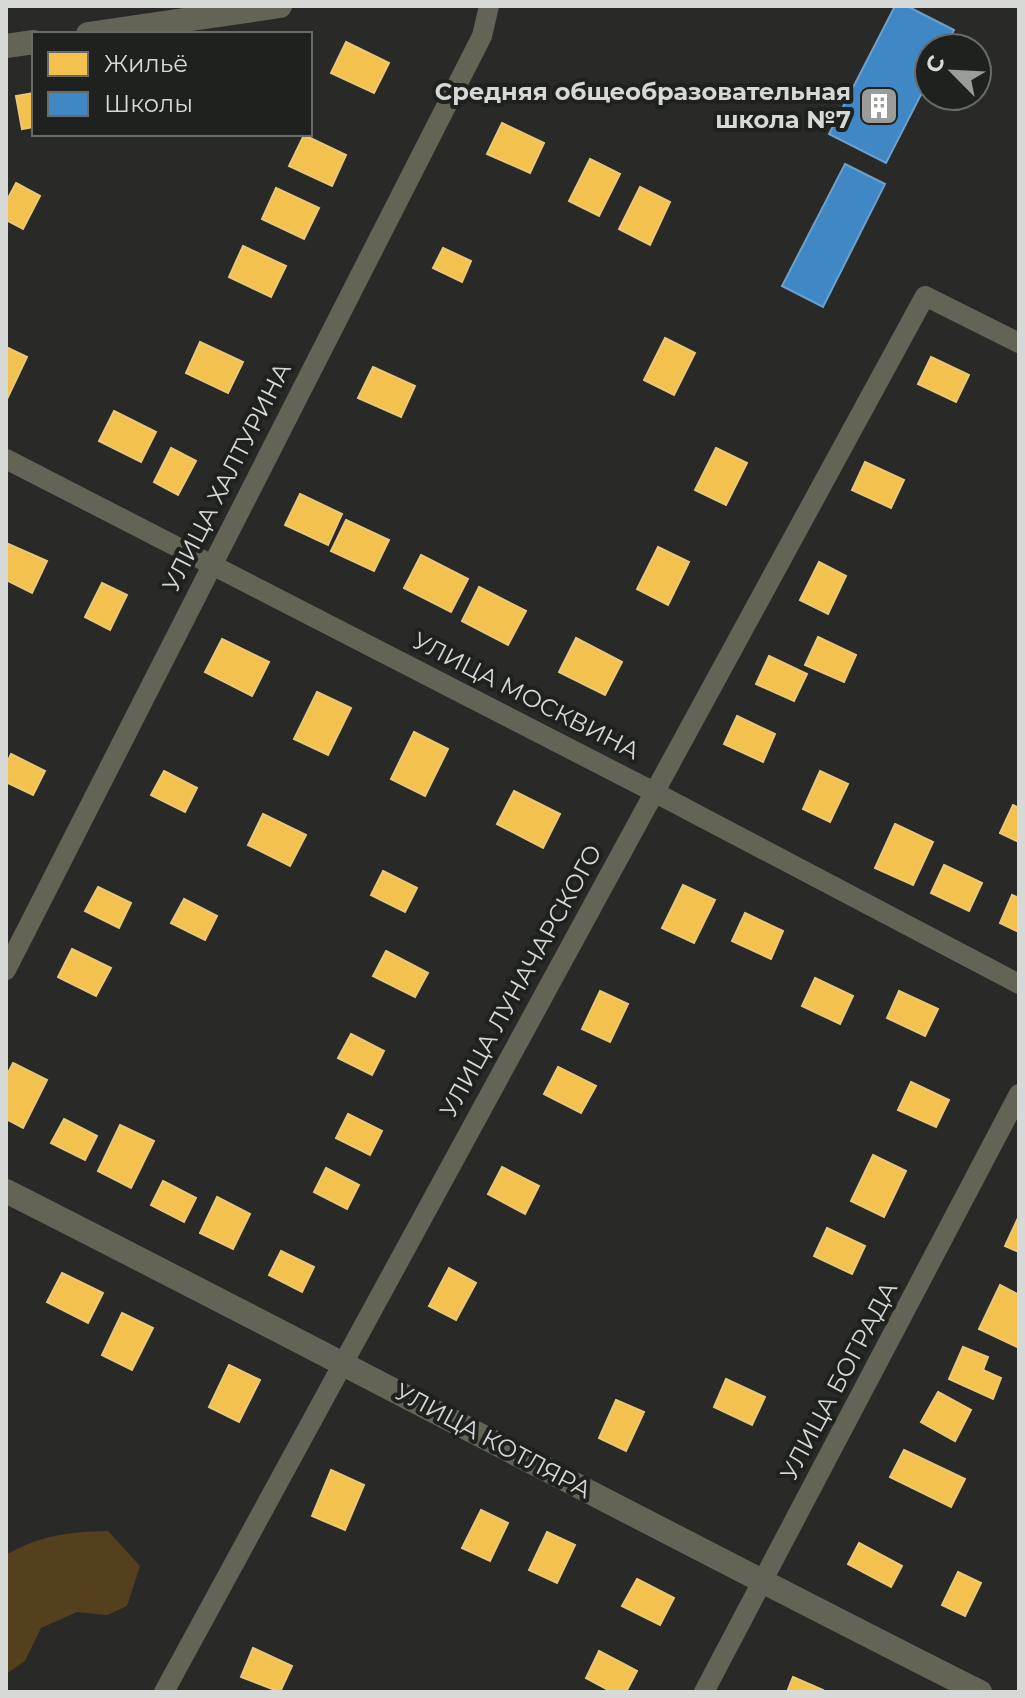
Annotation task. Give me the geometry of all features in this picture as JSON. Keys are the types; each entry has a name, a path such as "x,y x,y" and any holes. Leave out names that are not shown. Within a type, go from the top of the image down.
{"street":[{"path":"102,32 280,6"},
{"name":"УЛИЦА ХАЛТУРИНА","path":"6,970 482,36 489,6"},
{"path":"6,46 32,42"},
{"name":"УЛИЦА ЛУНАЧАРСКОГО","path":"164,1692 925,296 1019,343"},
{"name":"УЛИЦА МОСКВИНА","path":"6,459 654,792 1019,984"},
{"name":"УЛИЦА БОГРАДА","path":"704,1692 1019,1094"},
{"name":"УЛИЦА КОТЛЯРА","path":"6,1191 342,1362 762,1583 980,1692"}],"shaded area":[{"path":"108,1531 140,1566 127,1606 107,1615 77,1612 41,1628 25,1661 6,1674 6,1555 55,1536"}],"building: Жильё":[{"path":"346,42 389,63 374,93 331,73"},
{"path":"32,93 32,127 22,129 16,96"},
{"path":"502,123 544,143 530,173 487,154"},
{"path":"304,136 346,155 332,186 289,166"},
{"path":"590,159 620,174 599,216 569,201"},
{"path":"16,183 40,196 23,229 6,220 6,202"},
{"path":"640,187 670,202 650,245 619,229"},
{"path":"276,188 319,208 304,239 262,219"},
{"path":"243,246 286,266 271,297 229,277"},
{"path":"443,248 471,261 462,282 433,268"},
{"path":"665,338 695,353 674,395 644,380"},
{"path":"200,342 243,362 228,393 186,373"},
{"path":"6,347 27,357 7,399 6,399"},
{"path":"931,357 969,375 956,402 918,384"},
{"path":"373,367 415,386 401,417 358,398"},
{"path":"114,411 156,432 141,462 99,441"},
{"path":"171,448 196,461 178,495 154,482"},
{"path":"716,448 747,463 726,505 695,490"},
{"path":"865,462 904,480 891,508 852,490"},
{"path":"300,494 342,514 328,545 285,525"},
{"path":"346,520 389,540 374,571 331,551"},
{"path":"6,543 47,561 32,593 6,580"},
{"path":"658,547 689,562 668,605 637,589"},
{"path":"421,555 468,579 451,612 404,588"},
{"path":"819,562 846,576 828,614 800,600"},
{"path":"102,583 127,595 110,630 85,617"},
{"path":"479,587 526,611 508,645 462,621"},
{"path":"818,637 856,655 844,682 805,665"},
{"path":"576,638 622,662 605,695 559,672"},
{"path":"222,639 269,662 252,696 205,672"},
{"path":"769,656 807,674 794,701 756,684"},
{"path":"317,692 351,708 328,755 294,739"},
{"path":"737,716 775,734 763,762 724,744"},
{"path":"414,732 448,749 425,796 391,779"},
{"path":"11,754 45,771 33,795 6,782 6,765"},
{"path":"164,771 197,788 185,812 151,795"},
{"path":"820,771 848,784 830,822 803,809"},
{"path":"514,791 560,814 543,848 497,824"},
{"path":"1013,805 1019,808 1019,842 1000,833"},
{"path":"263,814 306,835 290,866 248,845"},
{"path":"895,824 933,842 913,885 875,868"},
{"path":"944,865 982,883 969,911 931,893"},
{"path":"383,871 417,888 405,912 371,895"},
{"path":"683,885 715,900 694,943 662,928"},
{"path":"98,887 131,903 119,928 85,911"},
{"path":"1012,895 1019,898 1019,932 1000,923"},
{"path":"184,899 217,916 205,940 171,923"},
{"path":"745,913 783,931 771,959 732,941"},
{"path":"72,949 111,968 96,996 58,977"},
{"path":"386,951 428,973 415,997 373,976"},
{"path":"815,978 853,996 840,1024 802,1006"},
{"path":"600,991 628,1004 610,1042 582,1029"},
{"path":"899,991 938,1009 925,1036 887,1018"},
{"path":"351,1034 384,1051 372,1075 338,1058"},
{"path":"13,1063 47,1080 23,1128 6,1119 6,1077"},
{"path":"558,1067 596,1086 581,1113 544,1094"},
{"path":"911,1082 949,1100 936,1127 898,1110"},
{"path":"348,1114 382,1131 370,1155 336,1138"},
{"path":"64,1119 97,1136 85,1160 51,1143"},
{"path":"120,1125 154,1141 131,1188 98,1171"},
{"path":"873,1155 906,1171 884,1217 851,1201"},
{"path":"502,1167 539,1186 525,1214 488,1194"},
{"path":"326,1168 359,1185 347,1209 314,1192"},
{"path":"163,1181 196,1198 184,1222 151,1205"},
{"path":"217,1197 250,1214 233,1249 200,1233"},
{"path":"1019,1218 1019,1252 1005,1246"},
{"path":"827,1228 865,1246 852,1274 814,1256"},
{"path":"281,1251 314,1267 302,1292 269,1275"},
{"path":"449,1268 476,1283 456,1320 429,1306"},
{"path":"62,1273 103,1293 88,1323 47,1302"},
{"path":"1000,1285 1019,1295 1017,1347 979,1329"},
{"path":"122,1313 153,1328 132,1370 102,1355"},
{"path":"963,1347 988,1357 983,1370 1001,1378 993,1399 949,1379"},
{"path":"229,1365 260,1380 239,1422 209,1407"},
{"path":"726,1379 765,1397 752,1425 714,1407"},
{"path":"938,1392 971,1410 955,1441 921,1422"},
{"path":"616,1400 644,1412 626,1451 599,1438"},
{"path":"904,1450 965,1479 951,1507 890,1477"},
{"path":"331,1470 364,1485 345,1530 312,1516"},
{"path":"481,1510 508,1523 490,1561 462,1548"},
{"path":"547,1532 575,1545 557,1583 529,1570"},
{"path":"859,1543 902,1566 891,1587 848,1564"},
{"path":"958,1572 981,1583 965,1616 942,1605"},
{"path":"637,1579 674,1598 660,1625 622,1606"},
{"path":"253,1648 292,1666 280,1692 241,1677"},
{"path":"599,1651 637,1671 626,1692 612,1692 586,1678"},
{"path":"793,1677 823,1690 787,1692"}],"building: Школы":[{"name":"Средняя общеобразовательная школа №7","path":"895,6 907,6 954,30 913,32 913,110 886,163 829,134"},
{"name":"Средняя общеобразовательная школа №7","path":"845,164 885,184 823,307 782,286"}],"place":[{"name":"Средняя общеобразовательная школа №7","path":"879,106"}]}
